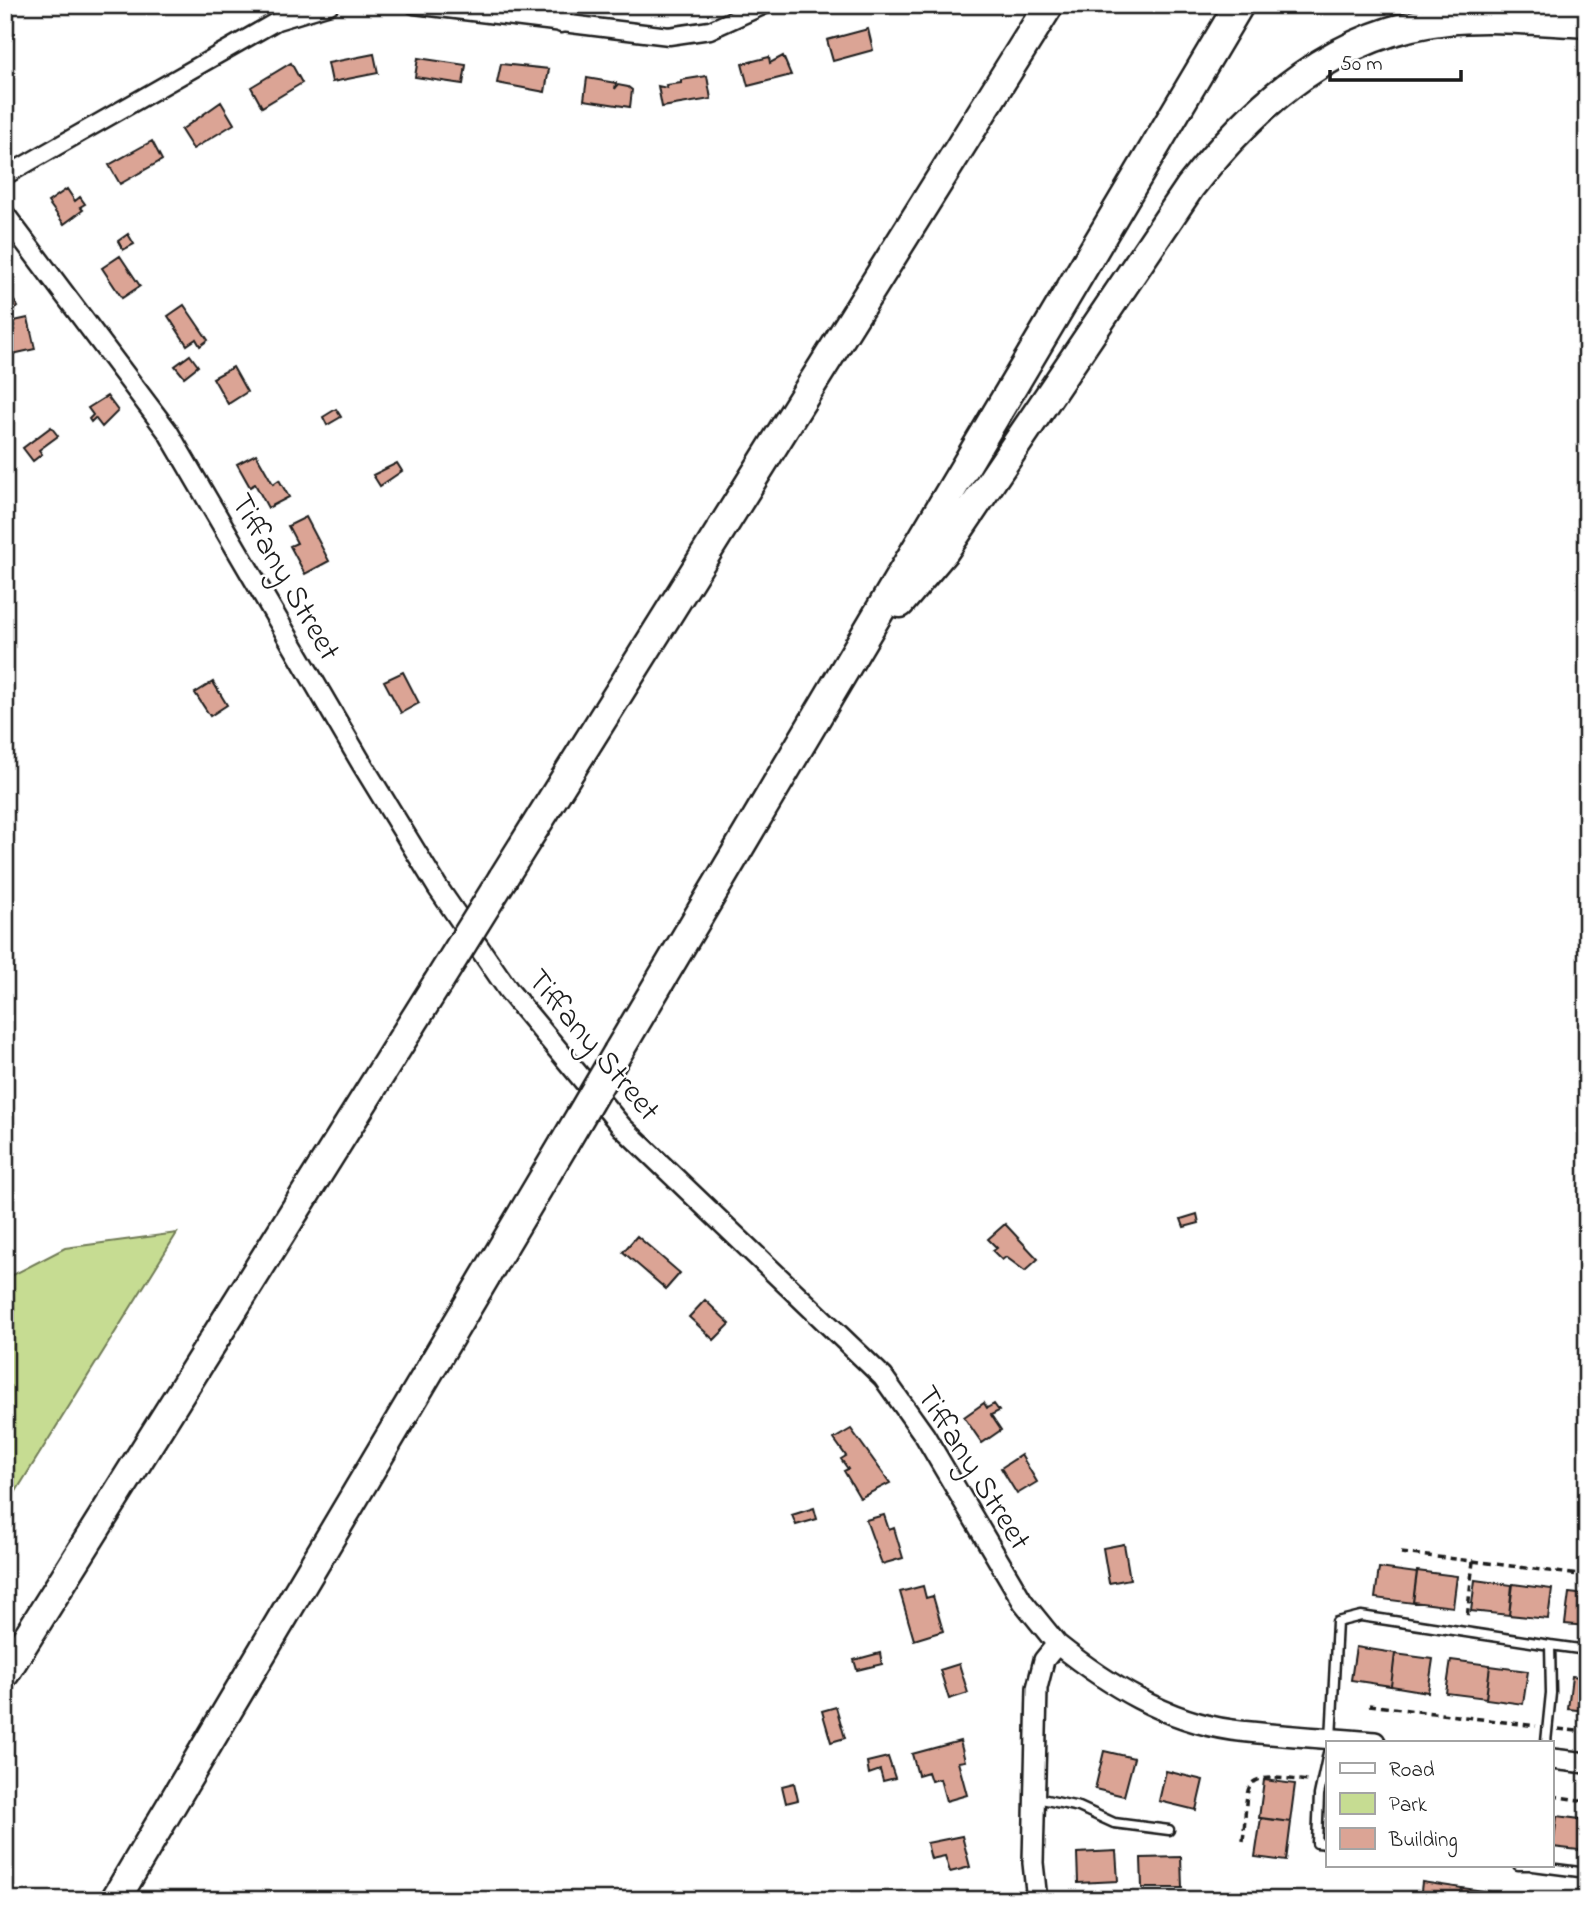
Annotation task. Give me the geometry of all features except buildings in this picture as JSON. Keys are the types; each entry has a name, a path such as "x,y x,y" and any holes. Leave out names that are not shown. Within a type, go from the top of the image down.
{"highway":[{"path":"5,1673 1049,5"},
{"path":"116,1900 1240,5"},
{"path":"849,664 945,550 1185,194 1227,142 1268,102 1306,72 1341,51 1397,29 1466,19 1587,23"}],"street":[{"path":"5,176 277,21 330,5"},
{"path":"414,5 647,35 689,35 710,30 765,5"},
{"path":"561,24 563,5"},
{"name":"Tiffany Street","path":"5,215 168,432 362,764 438,887 509,991 622,1127 883,1377 925,1436 1023,1602 1057,1644 1126,1693 1171,1714 1229,1730 1326,1743"},
{"path":"1037,1900 1033,1863 1037,1688 1044,1660 1057,1644"},
{"path":"1554,1759 1587,1763"}],"lane":[{"path":"1330,1741 1337,1622 1362,1616 1587,1650"},
{"path":"1546,1741 1550,1645"},
{"path":"1326,1763 1317,1843 1326,1844"},
{"path":"1034,1798 1079,1807 1114,1823 1169,1830"},
{"path":"1542,1867 1587,1872"}],"path":[{"path":"1401,1553 1587,1576"},
{"path":"1465,1632 1473,1561"},
{"path":"1369,1705 1587,1732"},
{"path":"1243,1841 1245,1800 1248,1785 1253,1779 1270,1776 1322,1782"},
{"path":"1554,1797 1587,1801"}],"green space":[{"path":"177,1233 5,1509 5,1279 65,1248"}]}
